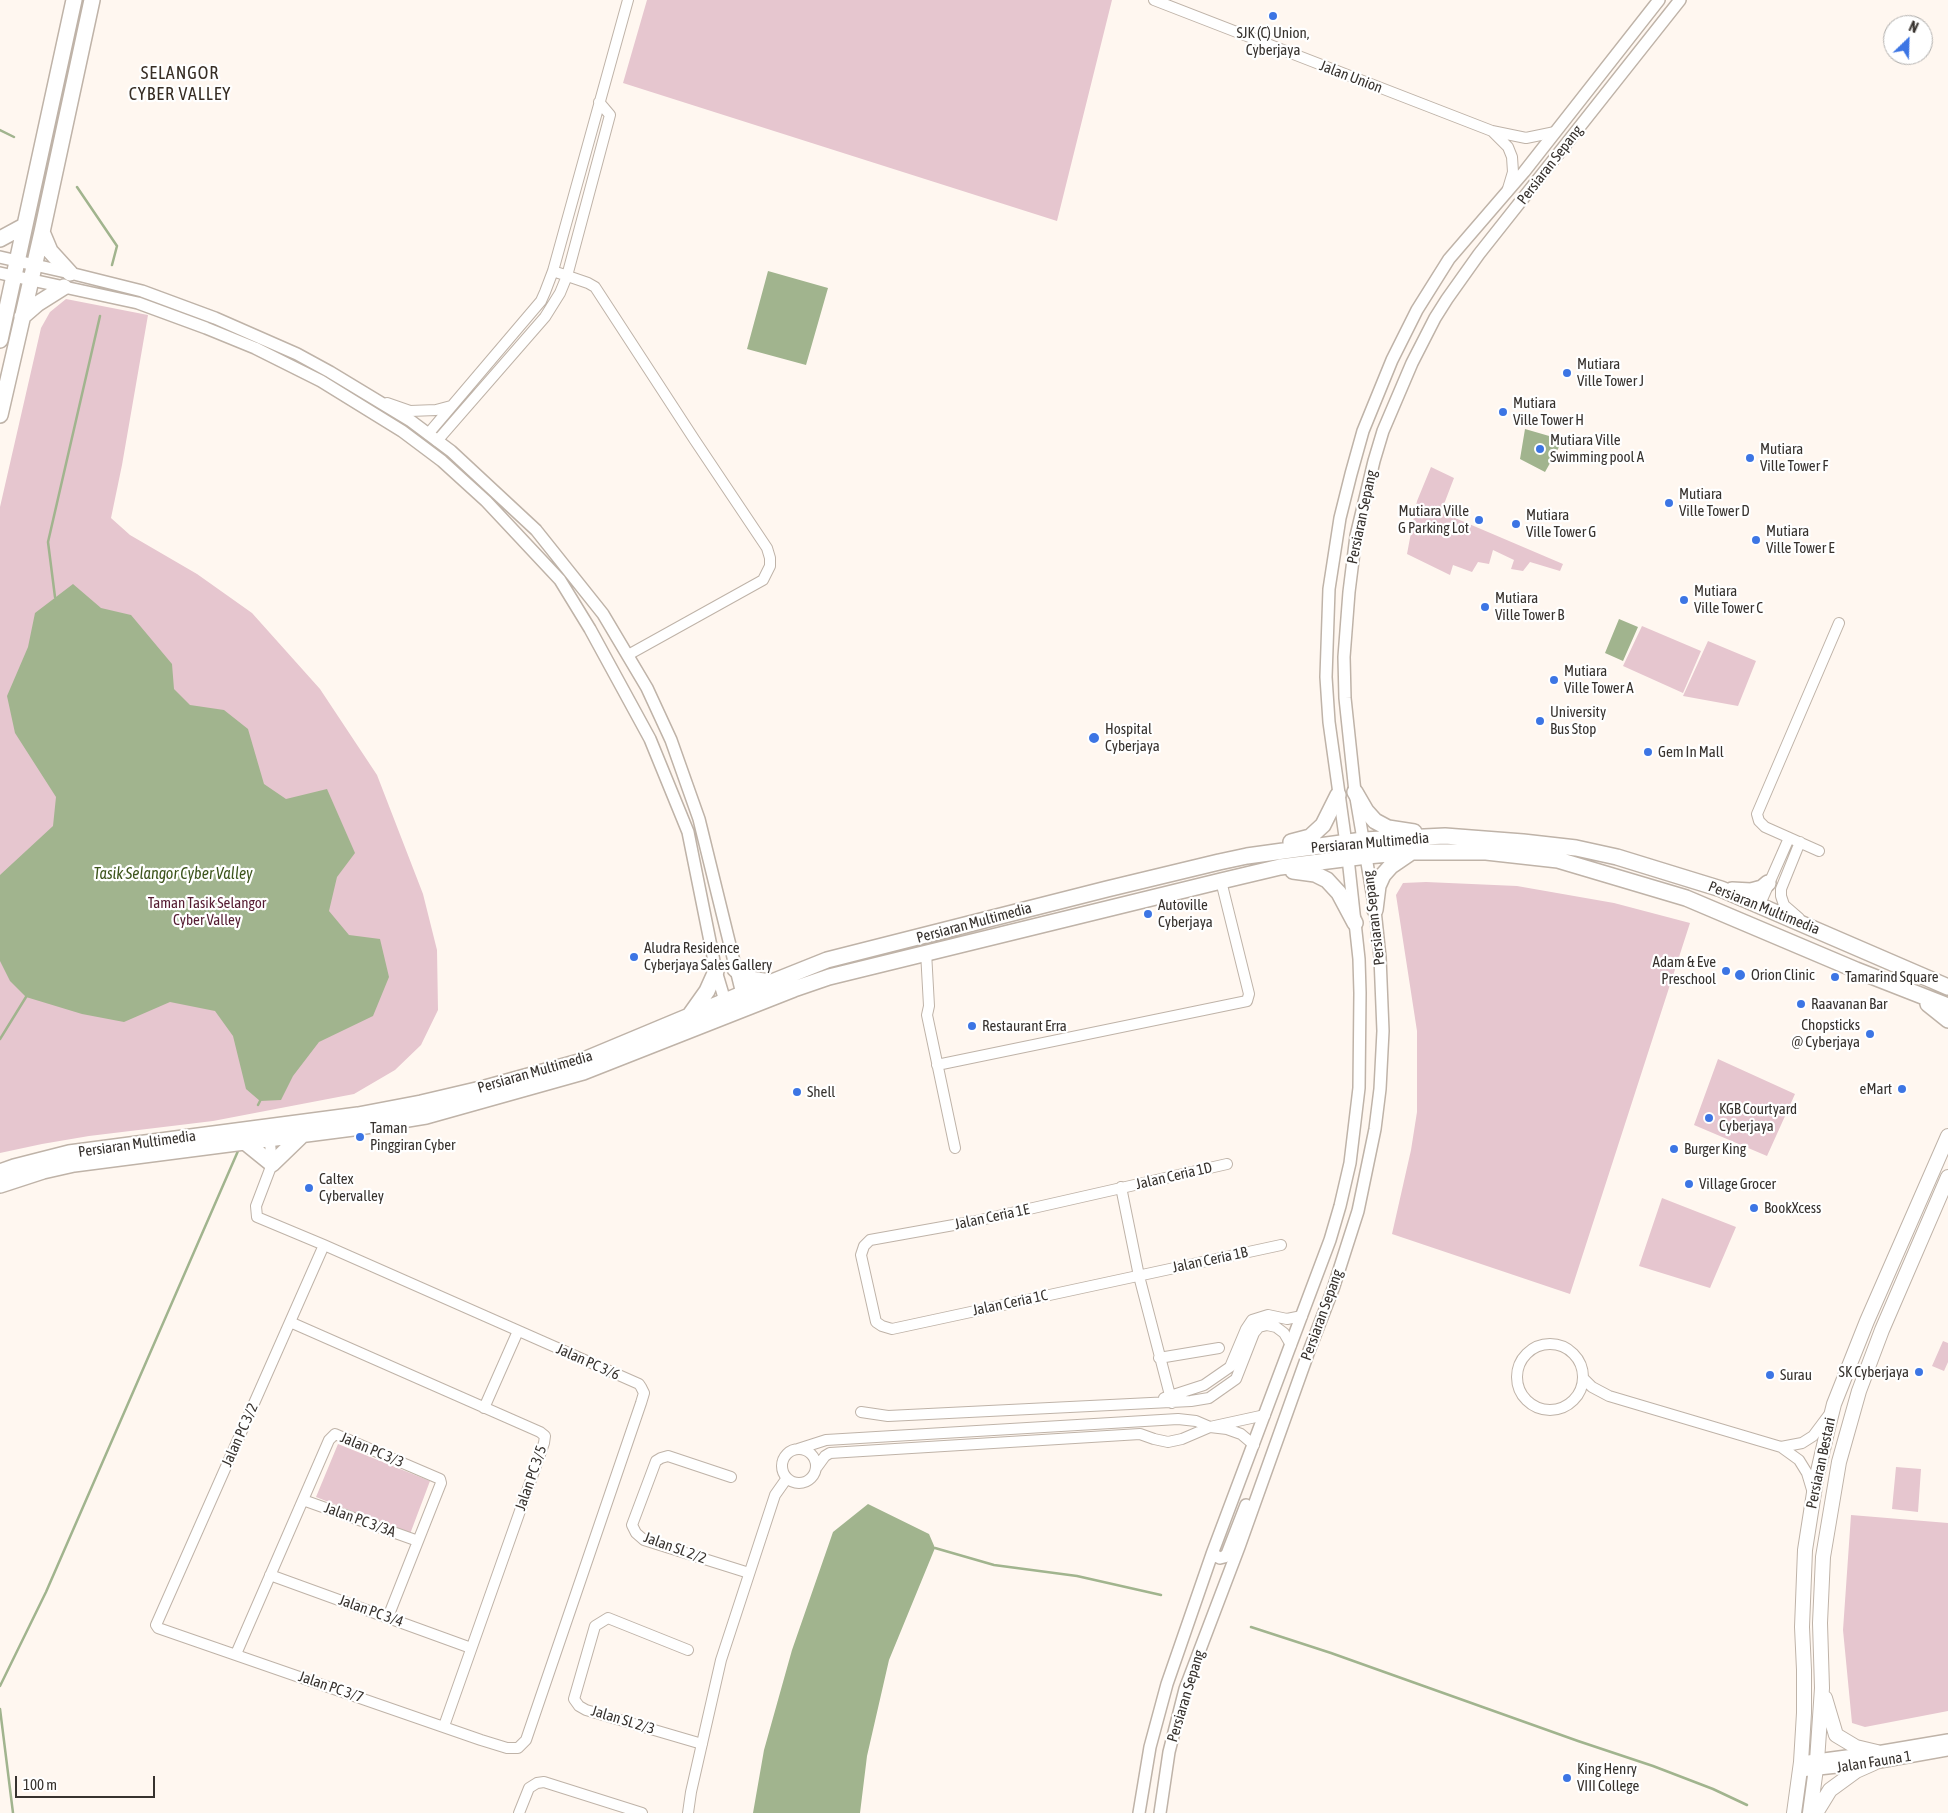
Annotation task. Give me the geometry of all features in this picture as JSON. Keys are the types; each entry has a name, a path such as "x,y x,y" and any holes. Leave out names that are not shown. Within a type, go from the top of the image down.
{"main road":[{"path":"1,334 7,275 18,261 74,0"},
{"path":"0,415 92,0"},
{"path":"0,239 24,226"},
{"path":"42,232 50,250 70,273"},
{"path":"22,317 37,304 64,288"},
{"path":"0,311 1,334"},
{"path":"1355,792 1366,811 1375,821 1388,828 1445,836"},
{"path":"1247,856 1281,844 1310,837 1323,825 1338,794"},
{"name":"Persiaran Multimedia","path":"0,1172 69,1153 269,1133 485,1088 579,1062 827,960 1122,885 1247,856 1363,840 1445,836 1576,848 1617,857 1721,888 1948,987"},
{"path":"1375,910 1378,886 1383,875 1391,866 1412,852"},
{"name":"Persiaran Multimedia","path":"0,1185 34,1173 74,1164 246,1142 269,1133 302,1135 426,1116 558,1080 619,1059 829,977 1222,880 1280,867 1367,856 1412,852 1486,852 1558,860 1686,898 1948,1006"},
{"path":"1280,867 1315,874 1327,880 1339,893 1355,923"},
{"path":"1721,888 1752,891 1768,884"},
{"path":"1760,904 1756,915 1759,919 1793,935 1803,942 1808,949"},
{"path":"735,969 750,979 770,982"},
{"path":"689,1016 707,991 716,971"},
{"path":"1909,991 1944,1015 1948,1020"},
{"path":"246,1142 272,1164 302,1135"},
{"name":"Persiaran Bestari","path":"1794,1813 1804,1713 1803,1581 1814,1494 1834,1404 1867,1321 1948,1136"},
{"name":"Persiaran Bestari","path":"1810,1813 1817,1766 1822,1688 1821,1606 1824,1546 1839,1462 1859,1391 1928,1221 1948,1178"},
{"path":"1909,1224 1928,1221"},
{"path":"1808,1532 1814,1543 1824,1546"},
{"path":"1816,1813 1824,1799 1835,1787 1876,1758 1836,1734 1822,1688"}],"street":[{"path":"433,437 451,406 541,301 553,270 628,0"},
{"name":"Jalan Union","path":"1154,0 1492,131 1526,138 1555,132"},
{"name":"Persiaran Sepang","path":"1139,1813 1150,1747 1166,1684 1212,1554 1330,1240 1350,1163 1359,1088 1361,1030 1359,959 1348,858 1328,714 1326,677 1329,589 1333,555 1351,474 1363,431 1377,395 1417,310 1449,259 1506,193 1659,0"},
{"name":"Persiaran Sepang","path":"1160,1813 1169,1752 1185,1688 1239,1547 1282,1424 1333,1289 1358,1211 1374,1139 1380,1089 1383,1031 1380,958 1367,856 1355,792 1345,690 1344,657 1348,592 1363,503 1386,423 1414,358 1447,299 1479,254 1680,0"},
{"path":"433,437 554,305 567,276 610,114 599,102"},
{"name":"Jalan Union","path":"1492,131 1508,146 1512,158 1512,172 1506,193"},
{"path":"0,258 142,291 215,318 297,354 374,399 433,437 451,451 536,530 603,614 647,688 671,740 699,819 742,994"},
{"path":"553,270 596,287 767,548 770,558 770,566 763,580 628,655"},
{"path":"7,275 138,303 206,328 289,364 321,381 402,431 442,461 486,500 560,580 590,629 650,739 688,832 716,971 725,1001"},
{"path":"374,399 410,411 436,410 451,406"},
{"path":"1788,871 1793,863 1803,855 1818,850 1765,827 1759,821 1758,809 1839,623"},
{"path":"1771,830 1779,845 1778,863"},
{"path":"1760,904 1789,838"},
{"path":"1800,842 1781,889 1781,896 1784,905 1794,915 1814,928"},
{"path":"938,1064 1247,1001 1249,994 1222,880"},
{"path":"926,952 929,1006 927,1016 955,1148"},
{"name":"Jalan PC 3/6","path":"269,1133 272,1164 256,1206 257,1217 639,1384 644,1393 526,1740 518,1748 507,1748"},
{"name":"Jalan Ceria 1D","path":"1121,1188 1227,1164"},
{"path":"1121,1188 1139,1276 1171,1399"},
{"name":"Jalan Ceria 1E","path":"882,1326 876,1322 861,1255 864,1246 870,1240 976,1221 1121,1188"},
{"name":"Jalan PC 3/2","path":"156,1625 324,1245"},
{"name":"Jalan Ceria 1B","path":"1139,1276 1281,1245"},
{"name":"Jalan Ceria 1C","path":"882,1326 892,1328 1139,1276"},
{"path":"862,1412 888,1416 1154,1403 1171,1399 1204,1386 1230,1367 1246,1329 1252,1320 1268,1316 1287,1319 1302,1316"},
{"name":"Jalan PC 3/5","path":"290,1322 545,1436 544,1444 444,1726"},
{"path":"1171,1399 1209,1398 1231,1383 1240,1373 1254,1334 1259,1327 1267,1325 1276,1327 1284,1333 1291,1345"},
{"path":"484,1408 518,1331"},
{"path":"1577,1397 1584,1379 1581,1364 1569,1350 1552,1344 1534,1348 1521,1360 1517,1378 1522,1395 1536,1407 1544,1410 1562,1408 1577,1397 1588,1394 1609,1396 1781,1447 1799,1460 1807,1473 1814,1494"},
{"path":"1159,1358 1219,1348"},
{"path":"1584,1379 1592,1387 1609,1396"},
{"path":"1781,1447 1802,1442 1813,1436 1825,1422 1834,1404"},
{"path":"1254,1445 1241,1434 1226,1429 1210,1427 1196,1421 1178,1419 826,1440 789,1452 783,1460 782,1470 786,1478 795,1483 805,1483 813,1477 817,1467 825,1456 830,1453 1140,1434 1154,1440 1168,1442 1182,1439 1210,1427 1265,1415"},
{"path":"1212,1554 1224,1558 1227,1554 1251,1492 1282,1424"},
{"name":"Jalan PC 3/3","path":"236,1654 329,1440 335,1434 440,1478 441,1482 388,1617"},
{"path":"798,1449 812,1454 817,1467"},
{"name":"Jalan SL 2/2","path":"731,1476 668,1456 661,1458 656,1461 632,1526 636,1533 644,1540 749,1573"},
{"path":"688,1813 721,1660 775,1494 786,1478"},
{"name":"Jalan PC 3/3A","path":"302,1500 418,1541"},
{"name":"Jalan PC 3/4","path":"270,1575 471,1648"},
{"name":"Jalan SL 2/3","path":"688,1650 608,1618 595,1626 574,1699 579,1706 586,1710 702,1744"},
{"name":"Jalan PC 3/7","path":"156,1625 158,1628 507,1748"},
{"name":"Jalan Fauna 1","path":"1876,1758 1948,1740"},
{"name":"Jalan Fauna 1","path":"1800,1766 1817,1766 1948,1750"},
{"path":"519,1813 529,1788 537,1783 544,1782 642,1813"}],"green space":[{"path":"647,0 1112,0 1057,221 623,83"},
{"name":"Taman Tasik Selangor Cyber Valley","path":"66,299 148,315 111,518 130,535 197,574 252,613 320,689 377,775 423,894 437,950 438,1010 421,1045 395,1070 354,1094 213,1121 89,1136 0,1153 0,507 41,328 50,312"},
{"path":"1431,467 1454,478 1441,512 1563,564 1560,571 1530,562 1523,571 1511,569 1514,560 1493,550 1489,564 1478,562 1472,572 1453,565 1450,575 1407,554 1417,501"},
{"path":"1642,626 1701,651 1683,693 1623,666"},
{"path":"1708,641 1756,661 1738,706 1683,696"},
{"path":"1426,882 1517,886 1614,903 1690,923 1570,1294 1392,1234 1411,1150 1417,1112 1417,1031 1396,895 1403,883"},
{"path":"1718,1059 1795,1094 1767,1156 1694,1125"},
{"path":"1662,1198 1736,1227 1710,1288 1639,1266"},
{"path":"1943,1341 1948,1343 1948,1362 1944,1371 1932,1366"},
{"path":"338,1444 430,1481 410,1534 316,1497"},
{"path":"1896,1467 1921,1469 1918,1512 1892,1509"},
{"path":"1851,1515 1948,1523 1948,1711 1865,1727 1852,1723 1843,1630"}],"water":[{"path":"768,271 828,288 806,365 747,349"},
{"name":"Mutiara Ville Swimming pool A","path":"1525,429 1563,440 1545,472 1520,459"},
{"name":"Tasik Selangor Cyber Valley","path":"73,584 101,608 131,615 172,664 174,689 190,705 224,710 248,729 264,784 286,799 327,789 355,853 337,877 329,911 349,935 380,939 389,977 373,1016 319,1042 293,1076 281,1100 260,1101 246,1089 233,1036 215,1011 170,1002 124,1022 82,1014 26,997 10,981 0,961 0,875 53,826 56,797 15,733 7,696 28,647 35,613"},
{"path":"1619,619 1638,627 1623,661 1605,653"},
{"path":"868,1504 929,1534 935,1548 889,1660 867,1756 860,1813 753,1813 764,1750 792,1650 833,1532"}],"waterway":[{"path":"0,130 14,137"},
{"path":"77,187 117,246 112,265"},
{"path":"55,597 48,542 100,316"},
{"path":"0,1039 26,997"},
{"path":"258,1105 260,1101"},
{"path":"0,1686 46,1592 238,1151"},
{"path":"935,1548 994,1565 1077,1576 1161,1595"},
{"path":"1251,1627 1331,1653 1653,1766 1713,1789 1747,1805"},
{"path":"0,1709 13,1813"}],"place":[{"name":"SJK (C) Union, Cyberjaya","path":"1273,16"},
{"name":"Mutiara Ville Tower J","path":"1567,373"},
{"name":"Mutiara Ville Tower H","path":"1503,412"},
{"name":"Mutiara Ville Swimming pool A","path":"1540,449"},
{"name":"Mutiara Ville Tower F","path":"1750,458"},
{"name":"Mutiara Ville Tower D","path":"1669,503"},
{"name":"Mutiara Ville G Parking Lot","path":"1479,520"},
{"name":"Mutiara Ville Tower G","path":"1516,524"},
{"name":"Mutiara Ville Tower E","path":"1756,540"},
{"name":"Mutiara Ville Tower C","path":"1684,600"},
{"name":"Mutiara Ville Tower B","path":"1485,607"},
{"name":"Mutiara Ville Tower A","path":"1554,680"},
{"name":"University Bus Stop","path":"1540,721"},
{"name":"Hospital Cyberjaya","path":"1094,738"},
{"name":"Gem In Mall","path":"1648,752"},
{"name":"Autoville Cyberjaya","path":"1148,914"},
{"name":"Aludra Residence Cyberjaya Sales Gallery","path":"634,957"},
{"name":"Adam & Eve Preschool","path":"1726,971"},
{"name":"Orion Clinic","path":"1740,975"},
{"name":"Tamarind Square","path":"1835,977"},
{"name":"Raavanan Bar","path":"1801,1004"},
{"name":"Restaurant Erra","path":"972,1026"},
{"name":"Chopsticks @ Cyberjaya","path":"1870,1034"},
{"name":"eMart","path":"1902,1089"},
{"name":"Shell","path":"797,1092"},
{"name":"KGB Courtyard Cyberjaya","path":"1709,1118"},
{"name":"Taman Pinggiran Cyber","path":"360,1137"},
{"name":"Burger King","path":"1674,1149"},
{"name":"Village Grocer","path":"1689,1184"},
{"name":"Caltex Cybervalley","path":"309,1188"},
{"name":"BookXcess","path":"1754,1208"},
{"name":"SK Cyberjaya","path":"1919,1372"},
{"name":"Surau","path":"1770,1375"},
{"name":"King Henry VIII College","path":"1567,1778"}],"district":[{"name":"SELANGOR CYBER VALLEY","path":"180,83"}]}
